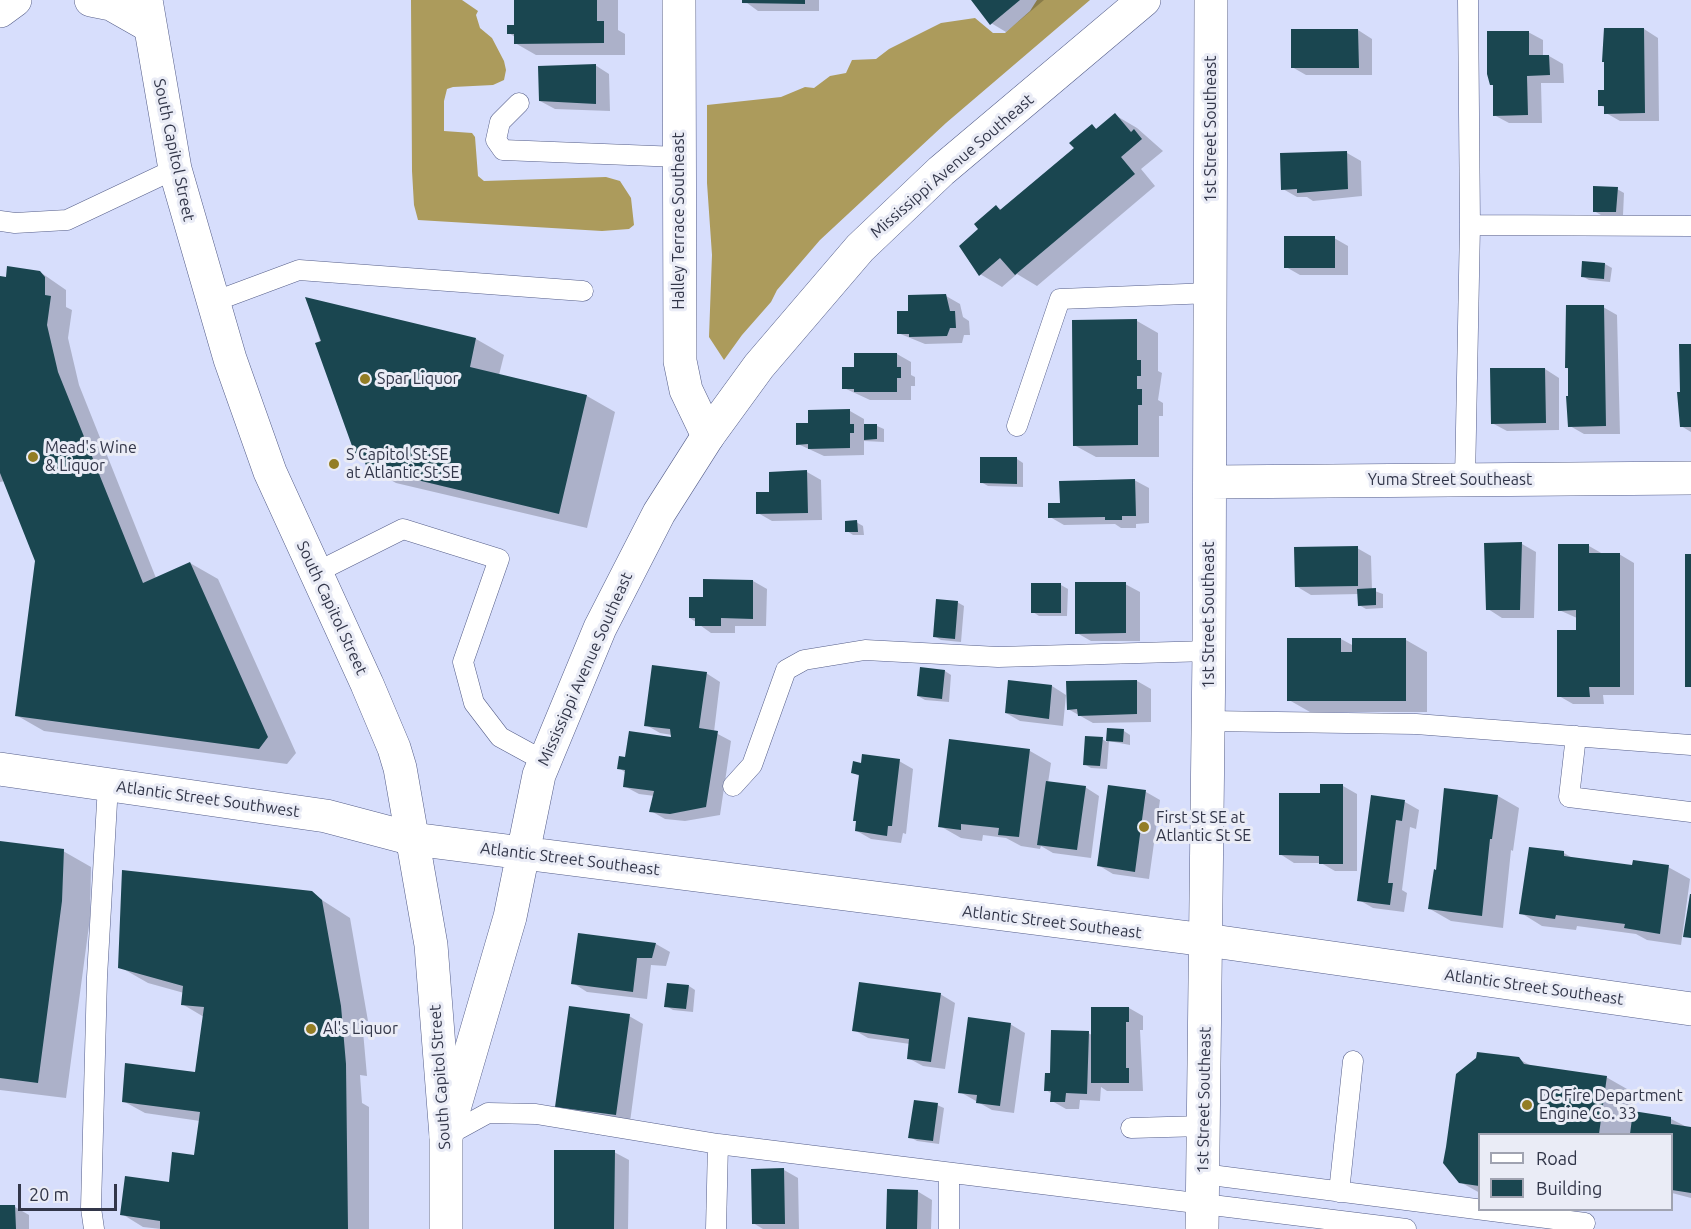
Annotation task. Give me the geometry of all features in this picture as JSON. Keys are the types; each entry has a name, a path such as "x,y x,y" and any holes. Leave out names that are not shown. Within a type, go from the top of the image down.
{"street":[{"path":"0,11 15,0"},
{"path":"91,0 147,13"},
{"name":"Halley Terrace Southeast","path":"679,0 681,361 686,390 708,436"},
{"name":"Mississippi Avenue Southeast","path":"446,1136 510,917 532,797 544,761 584,662 620,586 659,513 708,436 792,324 867,240 934,177 1144,0"},
{"name":"1st Street Southeast","path":"1203,1203 1209,651 1211,0"},
{"name":"South Capitol Street","path":"147,13 175,169 213,302 270,472 394,748 413,839 431,945 446,1136 446,1229"},
{"name":"Yuma Street Southeast","path":"1209,482 1691,478"},
{"name":"Atlantic Street Southwest","path":"0,769 326,816 413,839"},
{"name":"Atlantic Street Southeast","path":"413,839 1206,940 1691,1009"}],"lane":[{"path":"1465,480 1470,225 1468,0"},
{"path":"519,103 500,122 496,140 503,150 679,157"},
{"path":"0,221 67,220 175,169"},
{"path":"1470,225 1691,226"},
{"path":"213,302 299,270 583,291"},
{"path":"1017,426 1060,298 1211,293"},
{"path":"315,573 403,530 500,559 463,662 474,703 500,737 544,761"},
{"path":"733,786 752,765 786,670 804,660 865,650 998,657 1209,651"},
{"path":"1208,721 1416,724 1691,745"},
{"path":"1576,736 1569,797 1691,812"},
{"path":"94,1229 91,1208 97,976 108,785"},
{"path":"1339,1192 1353,1060"},
{"path":"446,1136 488,1113 536,1113 718,1144 1406,1229"},
{"path":"1131,1128 1203,1125"},
{"path":"716,1229 718,1144"},
{"path":"949,1173 950,1229"},
{"path":"1203,1203 1339,1192 1478,1210"},
{"path":"1490,1211 1585,1223"}],"shaded area":[{"path":"411,0 462,0 478,11 476,15 480,28 492,38 504,61 506,70 504,80 493,85 447,89 444,101 444,131 472,133 475,137 478,176 484,181 606,177 620,181 631,198 634,225 629,229 602,231 418,220 414,205 412,171"},
{"path":"1037,0 1090,0 946,123 820,240 777,290 771,302 724,360 709,337 712,255 707,183 707,105 781,97 805,87 814,88 830,76 846,73 852,60 876,59 889,49 941,23 975,18 993,33 1005,33 1030,11"}],"building":[{"path":"514,0 597,0 597,21 604,21 604,43 514,44 514,34 507,34 507,25 514,25"},
{"path":"742,0 805,0 805,4 742,3"},
{"path":"971,0 1020,0 990,25"},
{"path":"1604,28 1644,28 1645,113 1604,114 1604,106 1598,106 1598,90 1604,90 1604,62 1602,62"},
{"path":"1291,29 1358,29 1359,68 1291,68"},
{"path":"1487,31 1529,31 1529,55 1549,55 1550,75 1527,76 1528,115 1493,116 1493,85 1490,85 1487,74"},
{"path":"596,64 596,104 539,101 538,66"},
{"path":"1115,113 1131,132 1134,129 1142,139 1121,157 1135,174 1015,275 1000,258 979,276 959,246 978,229 974,224 996,205 1000,210 1074,148 1069,143 1092,124 1096,129"},
{"path":"1347,151 1348,189 1297,193 1297,189 1281,190 1280,153"},
{"path":"1593,186 1618,187 1616,212 1593,212"},
{"path":"1284,236 1335,236 1335,268 1284,268"},
{"path":"1582,261 1605,263 1604,279 1581,277"},
{"path":"7,266 40,271 45,277 45,295 51,296 47,325 58,372 143,583 190,562 268,737 259,749 15,716 35,561 0,473 0,276 6,277"},
{"path":"946,294 950,311 955,311 956,328 950,328 947,336 909,337 909,334 897,334 897,311 908,311 908,295"},
{"path":"305,297 476,338 470,367 587,395 559,514 367,468 362,455 356,457 315,343 321,341"},
{"path":"1566,305 1604,305 1606,426 1568,427 1566,396 1568,396 1568,368 1565,368"},
{"path":"1137,319 1137,360 1141,360 1141,376 1137,376 1137,389 1142,389 1142,405 1138,405 1138,445 1073,446 1072,320"},
{"path":"1679,344 1691,344 1691,427 1680,427 1677,392 1680,392"},
{"path":"854,353 897,353 897,367 901,367 901,378 897,378 897,392 854,392 854,389 842,389 842,367 854,367"},
{"path":"1490,368 1545,368 1546,423 1491,424"},
{"path":"850,409 850,424 854,424 854,433 850,433 850,448 808,449 808,444 796,445 796,423 808,423 808,410"},
{"path":"864,424 877,424 877,439 864,440"},
{"path":"980,457 1017,457 1017,484 980,483"},
{"path":"807,470 808,513 756,514 756,492 769,492 769,472"},
{"path":"1135,479 1136,516 1122,516 1122,520 1105,520 1105,517 1048,518 1048,503 1060,503 1059,481"},
{"path":"857,520 858,532 845,532 845,521"},
{"path":"1522,542 1520,610 1486,610 1484,543"},
{"path":"1558,544 1589,544 1589,553 1620,553 1620,687 1589,687 1590,697 1557,697 1557,630 1576,630 1576,610 1558,611"},
{"path":"1358,546 1358,586 1295,587 1294,547"},
{"path":"1685,554 1691,554 1691,687 1685,687"},
{"path":"703,579 753,580 753,619 721,618 721,626 695,626 695,618 689,618 689,597 703,597"},
{"path":"1075,582 1126,582 1126,633 1075,634"},
{"path":"1031,583 1061,583 1061,613 1031,613"},
{"path":"1376,588 1376,605 1358,606 1357,589"},
{"path":"936,599 958,601 955,639 933,637"},
{"path":"1287,638 1341,638 1341,652 1352,652 1352,638 1406,638 1406,701 1287,701"},
{"path":"652,665 707,672 699,728 718,731 706,807 670,814 649,812 654,791 623,787 625,770 617,769 619,756 625,757 629,731 671,737 670,729 644,726"},
{"path":"920,667 945,670 942,699 917,696"},
{"path":"1008,680 1052,685 1049,719 1005,713"},
{"path":"1137,680 1137,714 1078,716 1077,709 1067,710 1066,681"},
{"path":"1107,728 1124,729 1123,742 1106,741"},
{"path":"1085,736 1103,737 1100,766 1083,765"},
{"path":"949,739 1030,749 1019,837 998,835 999,828 961,824 961,830 938,827"},
{"path":"862,754 900,759 892,826 888,826 887,836 855,831 856,821 853,821 859,775 851,773 853,761 861,763"},
{"path":"1046,781 1086,786 1077,850 1037,845"},
{"path":"1320,784 1343,784 1343,864 1319,864 1319,856 1279,855 1279,793 1320,793"},
{"path":"1108,785 1146,790 1135,872 1097,866"},
{"path":"1444,788 1498,795 1492,839 1490,839 1482,916 1428,909 1434,869 1436,870"},
{"path":"1371,795 1405,800 1402,821 1396,820 1388,883 1393,883 1390,905 1357,901"},
{"path":"0,841 64,849 62,901 38,1083 0,1078"},
{"path":"1529,847 1564,851 1564,856 1632,865 1633,860 1669,865 1660,934 1624,928 1625,924 1556,915 1555,919 1519,914"},
{"path":"122,870 312,891 322,900 341,1006 346,1064 348,1229 160,1229 160,1221 120,1215 125,1176 169,1182 172,1152 194,1155 200,1112 122,1102 125,1063 195,1072 204,1007 181,1005 183,986 118,968"},
{"path":"1691,894 1691,938 1683,937"},
{"path":"578,933 656,943 652,958 637,958 633,992 571,984"},
{"path":"859,982 941,993 931,1062 907,1059 909,1039 852,1031"},
{"path":"667,983 689,985 686,1009 664,1007"},
{"path":"569,1006 630,1014 616,1115 555,1107"},
{"path":"1091,1007 1129,1007 1129,1022 1126,1022 1126,1068 1129,1068 1129,1083 1091,1083"},
{"path":"968,1017 1011,1023 1000,1106 976,1103 977,1095 958,1093"},
{"path":"1051,1030 1089,1031 1087,1094 1066,1093 1065,1102 1050,1102 1051,1091 1044,1091 1045,1073 1050,1073"},
{"name":"DC Fire Department Engine Co. 33","path":"1477,1052 1519,1057 1524,1064 1607,1076 1599,1133 1478,1133 1478,1186 1459,1183 1443,1163 1456,1074 1476,1058"},
{"path":"914,1100 938,1103 933,1141 908,1138"},
{"path":"1633,1111 1671,1117 1671,1124 1691,1127 1691,1193 1673,1190 1673,1133 1630,1133"},
{"path":"554,1150 615,1150 614,1229 554,1229"},
{"path":"784,1168 785,1224 752,1224 751,1169"},
{"path":"887,1189 918,1190 917,1229 886,1229"},
{"path":"0,1205 15,1205 16,1229 0,1229"}],"place":[{"name":"Spar Liquor","path":"365,379"},
{"name":"Mead's Wine & Liquor","path":"33,457"},
{"name":"S Capitol St SE at Atlantic St SE","path":"334,464"},
{"name":"First St SE at Atlantic St SE","path":"1144,827"},
{"name":"Al's Liquor","path":"311,1029"},
{"name":"DC Fire Department Engine Co. 33","path":"1527,1105"}]}
